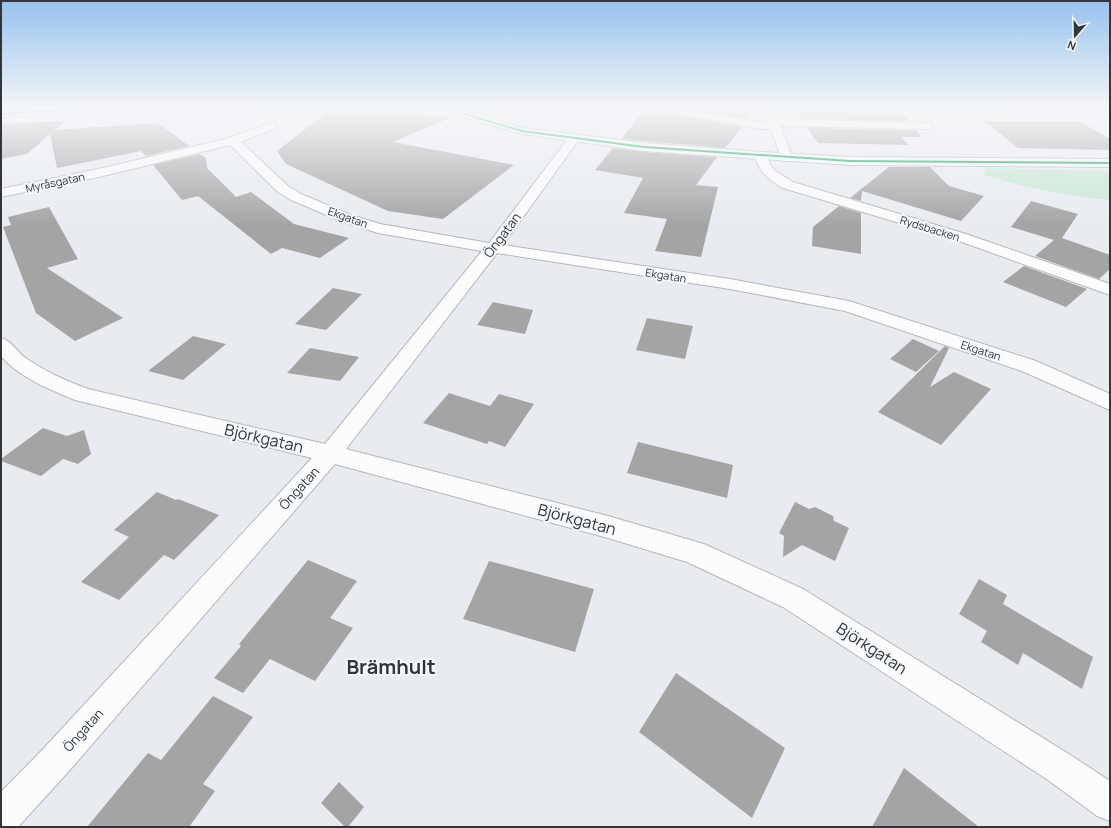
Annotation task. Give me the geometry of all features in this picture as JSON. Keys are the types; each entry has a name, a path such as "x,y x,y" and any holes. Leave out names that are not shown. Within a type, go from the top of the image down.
{"street":[{"name":"Myråsgatan","path":"1,193 103,172 205,148"},
{"name":"Ekgatan","path":"240,148 283,189 322,208 378,228 493,248 730,284 850,306 1029,366 1110,404"},
{"name":"Öngatan","path":"1,818 57,759 330,454 493,248 567,148"},
{"path":"652,148 787,158 850,161 1110,163"},
{"path":"783,148 787,158"},
{"name":"Rydsbacken","path":"761,156 766,171 776,179 788,185 961,237 1110,290"},
{"name":"Björkgatan","path":"1,344 18,363 49,381 83,395 330,454 608,527 694,552 793,598 1060,768 1110,803"}],"green space":[{"path":"986,168 1110,171 1110,200 1046,190 983,175"}],"building":[{"path":"1,148 34,148 27,154 1,159"},
{"path":"53,148 182,148 146,156 141,151 57,168"},
{"path":"281,148 423,148 514,165 443,219 388,211 286,164 277,151"},
{"path":"613,148 644,152 717,157 696,185 718,187 701,257 655,251 667,219 624,213 643,178 595,170"},
{"path":"1018,148 1110,148 1110,150"},
{"path":"200,154 206,158 207,168 236,197 251,192 294,224 349,238 320,258 282,248 271,254 198,196 182,200 153,165"},
{"path":"889,167 930,167 949,186 984,196 961,221 862,191 861,201 850,198"},
{"path":"1031,201 1078,214 1062,238 1110,255 1110,269 1099,279 1035,256 1054,240 1011,227"},
{"path":"839,206 861,213 861,254 812,246 813,227"},
{"path":"49,207 78,259 47,268 123,318 75,341 36,313 3,227 11,225 8,217"},
{"path":"1024,266 1087,289 1066,307 1003,282"},
{"path":"333,288 362,294 326,330 295,324"},
{"path":"493,302 533,310 525,334 477,325"},
{"path":"647,318 693,326 685,359 636,350"},
{"path":"193,336 226,344 183,380 148,371"},
{"path":"913,339 939,351 916,372 890,359"},
{"path":"945,346 949,348 930,387 954,372 991,389 941,445 878,412"},
{"path":"310,348 359,357 340,381 287,373"},
{"path":"449,393 490,406 499,394 534,404 505,447 489,441 487,444 423,423"},
{"path":"43,428 67,436 84,430 91,454 78,464 63,459 41,476 1,461 1,459"},
{"path":"638,442 733,465 727,498 627,473"},
{"path":"157,492 219,515 174,560 164,555 119,600 81,582 129,537 114,530"},
{"path":"795,502 809,509 815,507 833,516 834,521 849,528 835,561 802,545 783,557 784,536 779,533"},
{"path":"308,560 357,581 330,618 353,628 315,681 270,659 243,693 214,678 241,646 239,644"},
{"path":"489,561 594,589 575,652 463,619"},
{"path":"979,579 1007,595 1003,604 1093,657 1082,689 1023,653 1018,665 981,642 987,631 959,614"},
{"path":"676,673 785,748 752,818 639,732"},
{"path":"213,696 253,717 203,784 215,791 189,827 87,827 148,753 161,760"},
{"path":"904,768 979,827 872,827"},
{"path":"339,782 364,807 348,827 345,827 321,803"}],"transit line":[{"path":"653,148 850,161 1110,163"}],"district":[{"name":"Brämhult","path":"391,666"}]}
